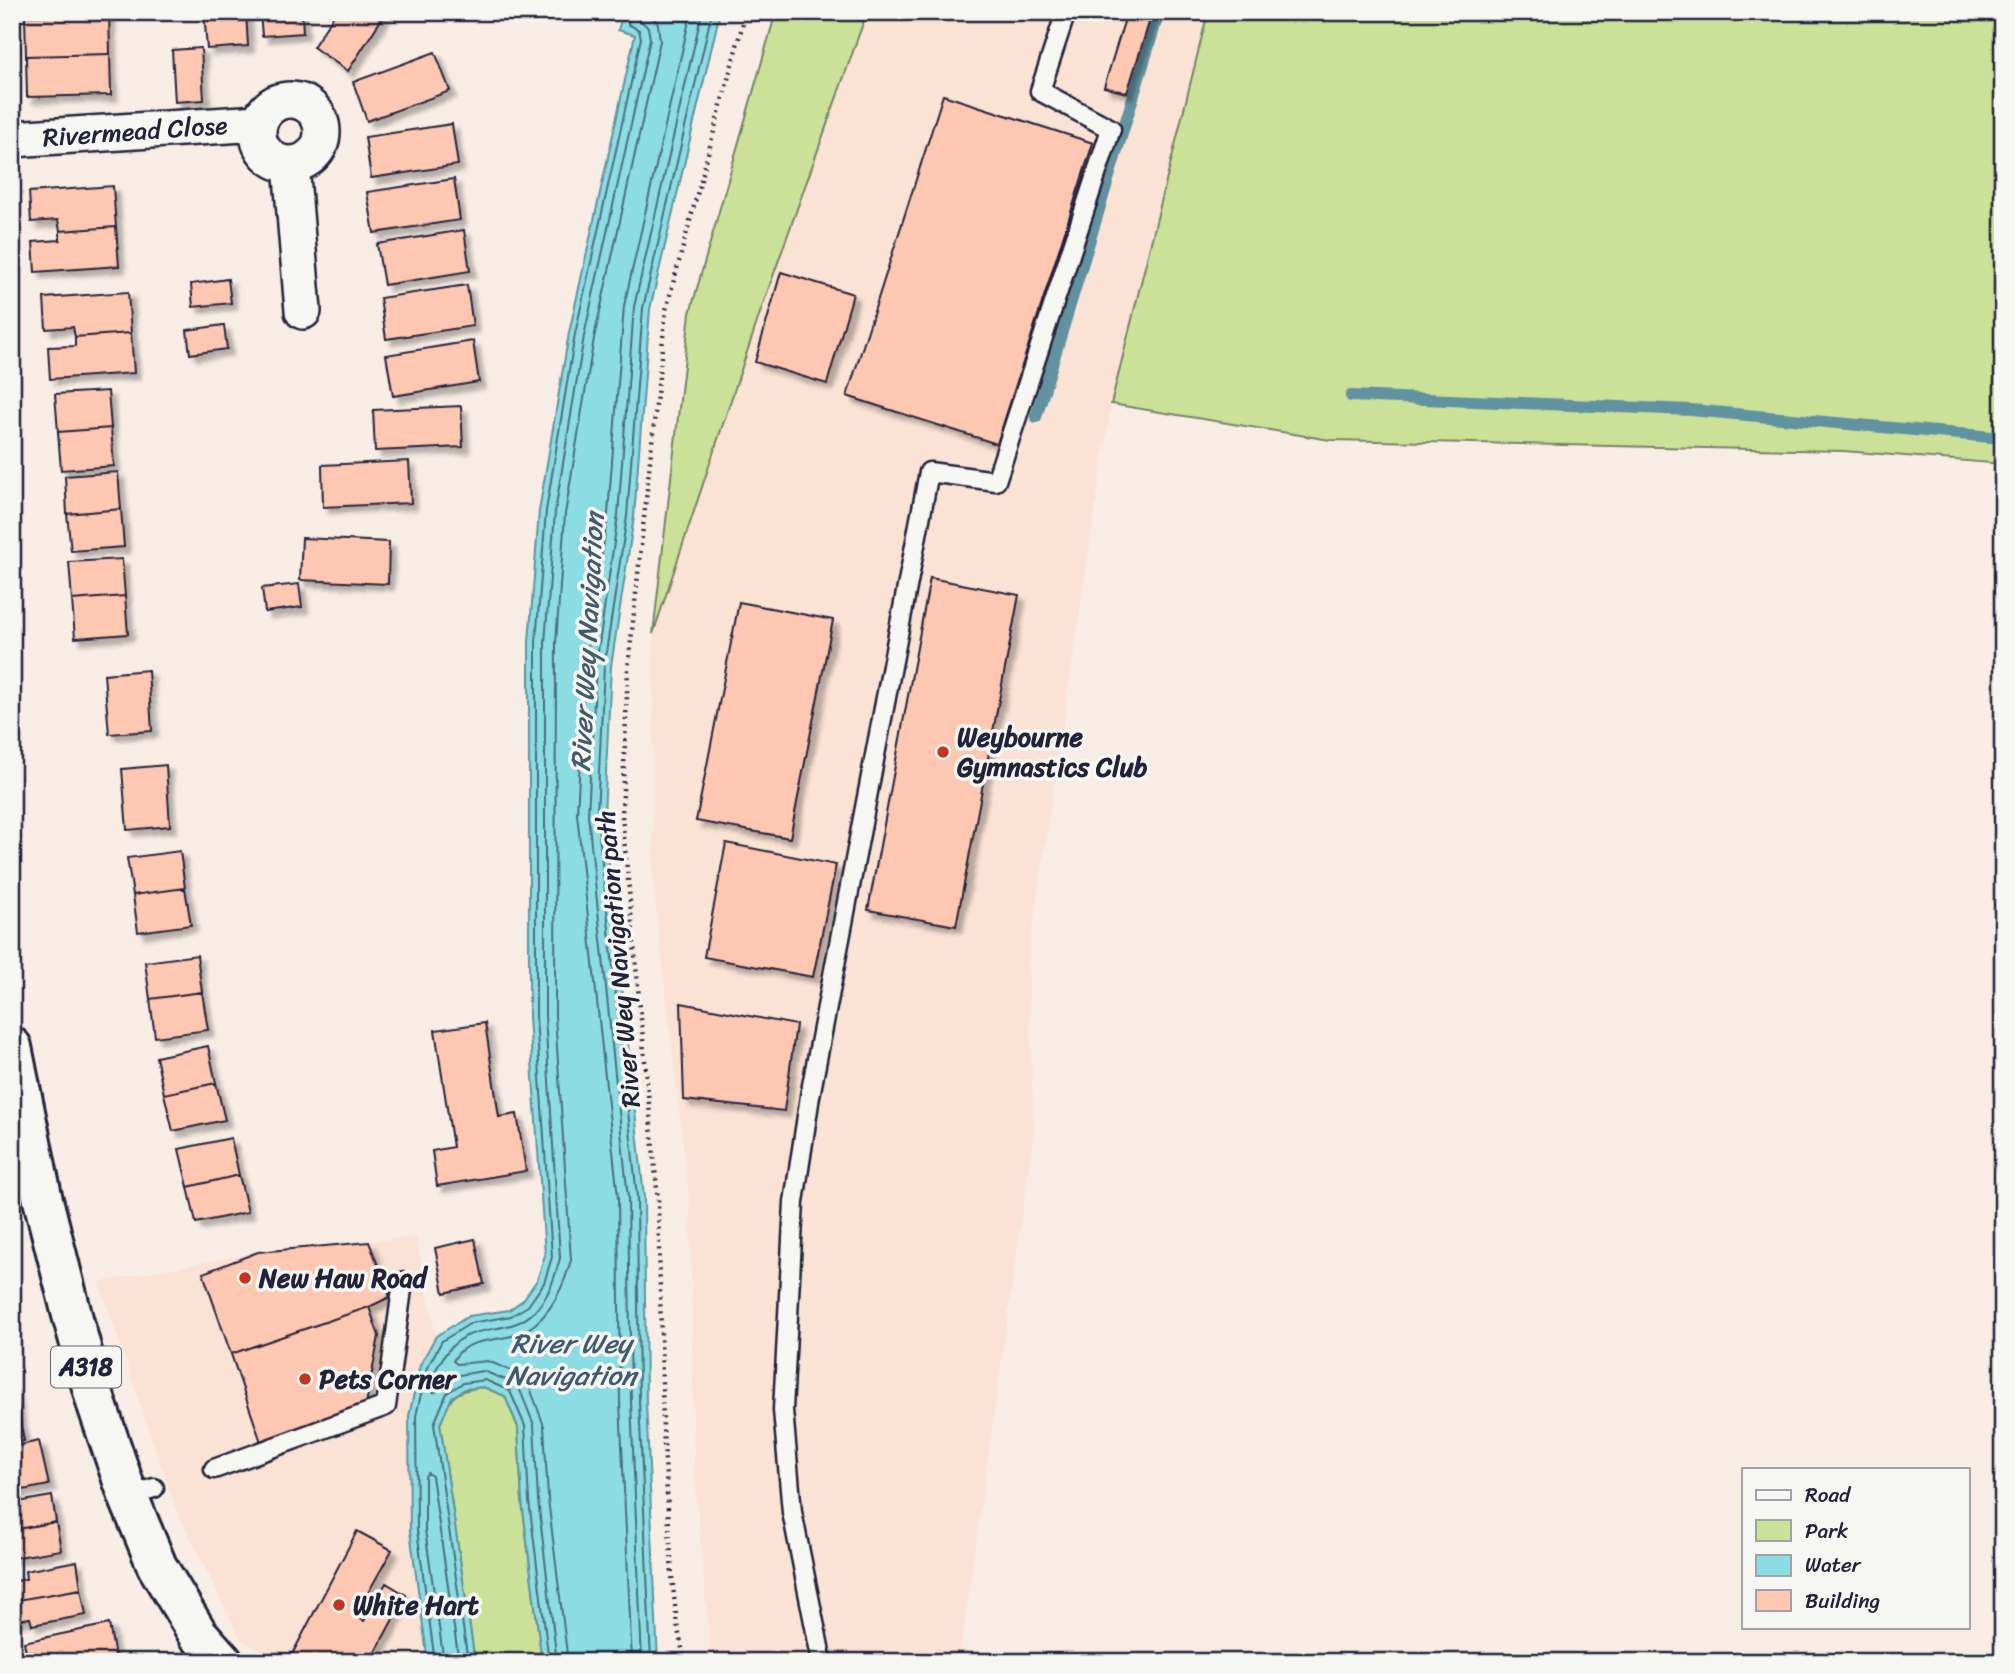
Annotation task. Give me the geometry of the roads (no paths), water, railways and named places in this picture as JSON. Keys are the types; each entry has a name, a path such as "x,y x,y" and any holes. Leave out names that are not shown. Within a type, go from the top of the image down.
{"main road":[{"name":"A318","path":"14,1062 43,1196 96,1402 141,1492 157,1566 198,1634 223,1662"}],"street":[{"name":"Rivermead Close","path":"292,99 303,102 319,116 323,138 312,157 291,164 281,163 264,152 258,123 271,105 292,99"},
{"name":"Rivermead Close","path":"12,139 258,123"},
{"path":"291,164 303,311"}],"lane":[{"path":"822,1662 792,1512 783,1410 794,1202 813,1083 929,472 996,481 1111,128 1040,91 1066,12"},
{"path":"214,1469 386,1406 403,1282"}],"water":[{"name":"River Wey Navigation","path":"720,12 650,309 634,517 611,666 604,816 644,1197 646,1402 658,1662 542,1662 522,1501 518,1427 505,1396 483,1387 465,1389 452,1397 440,1424 475,1662 428,1662 410,1531 409,1416 420,1365 436,1336 469,1316 509,1310 523,1300 537,1280 545,1255 529,1017 529,642 539,511 569,333 635,35 618,30 623,13"}],"waterway":[{"path":"1036,417 1159,12"},
{"path":"1351,396 1691,410 2003,438"}],"place":[{"name":"Weybourne Gymnastics Club","path":"943,752"},
{"name":"New Haw Road","path":"245,1278"},
{"name":"Pets Corner","path":"305,1379"},
{"name":"White Hart","path":"339,1605"}]}
